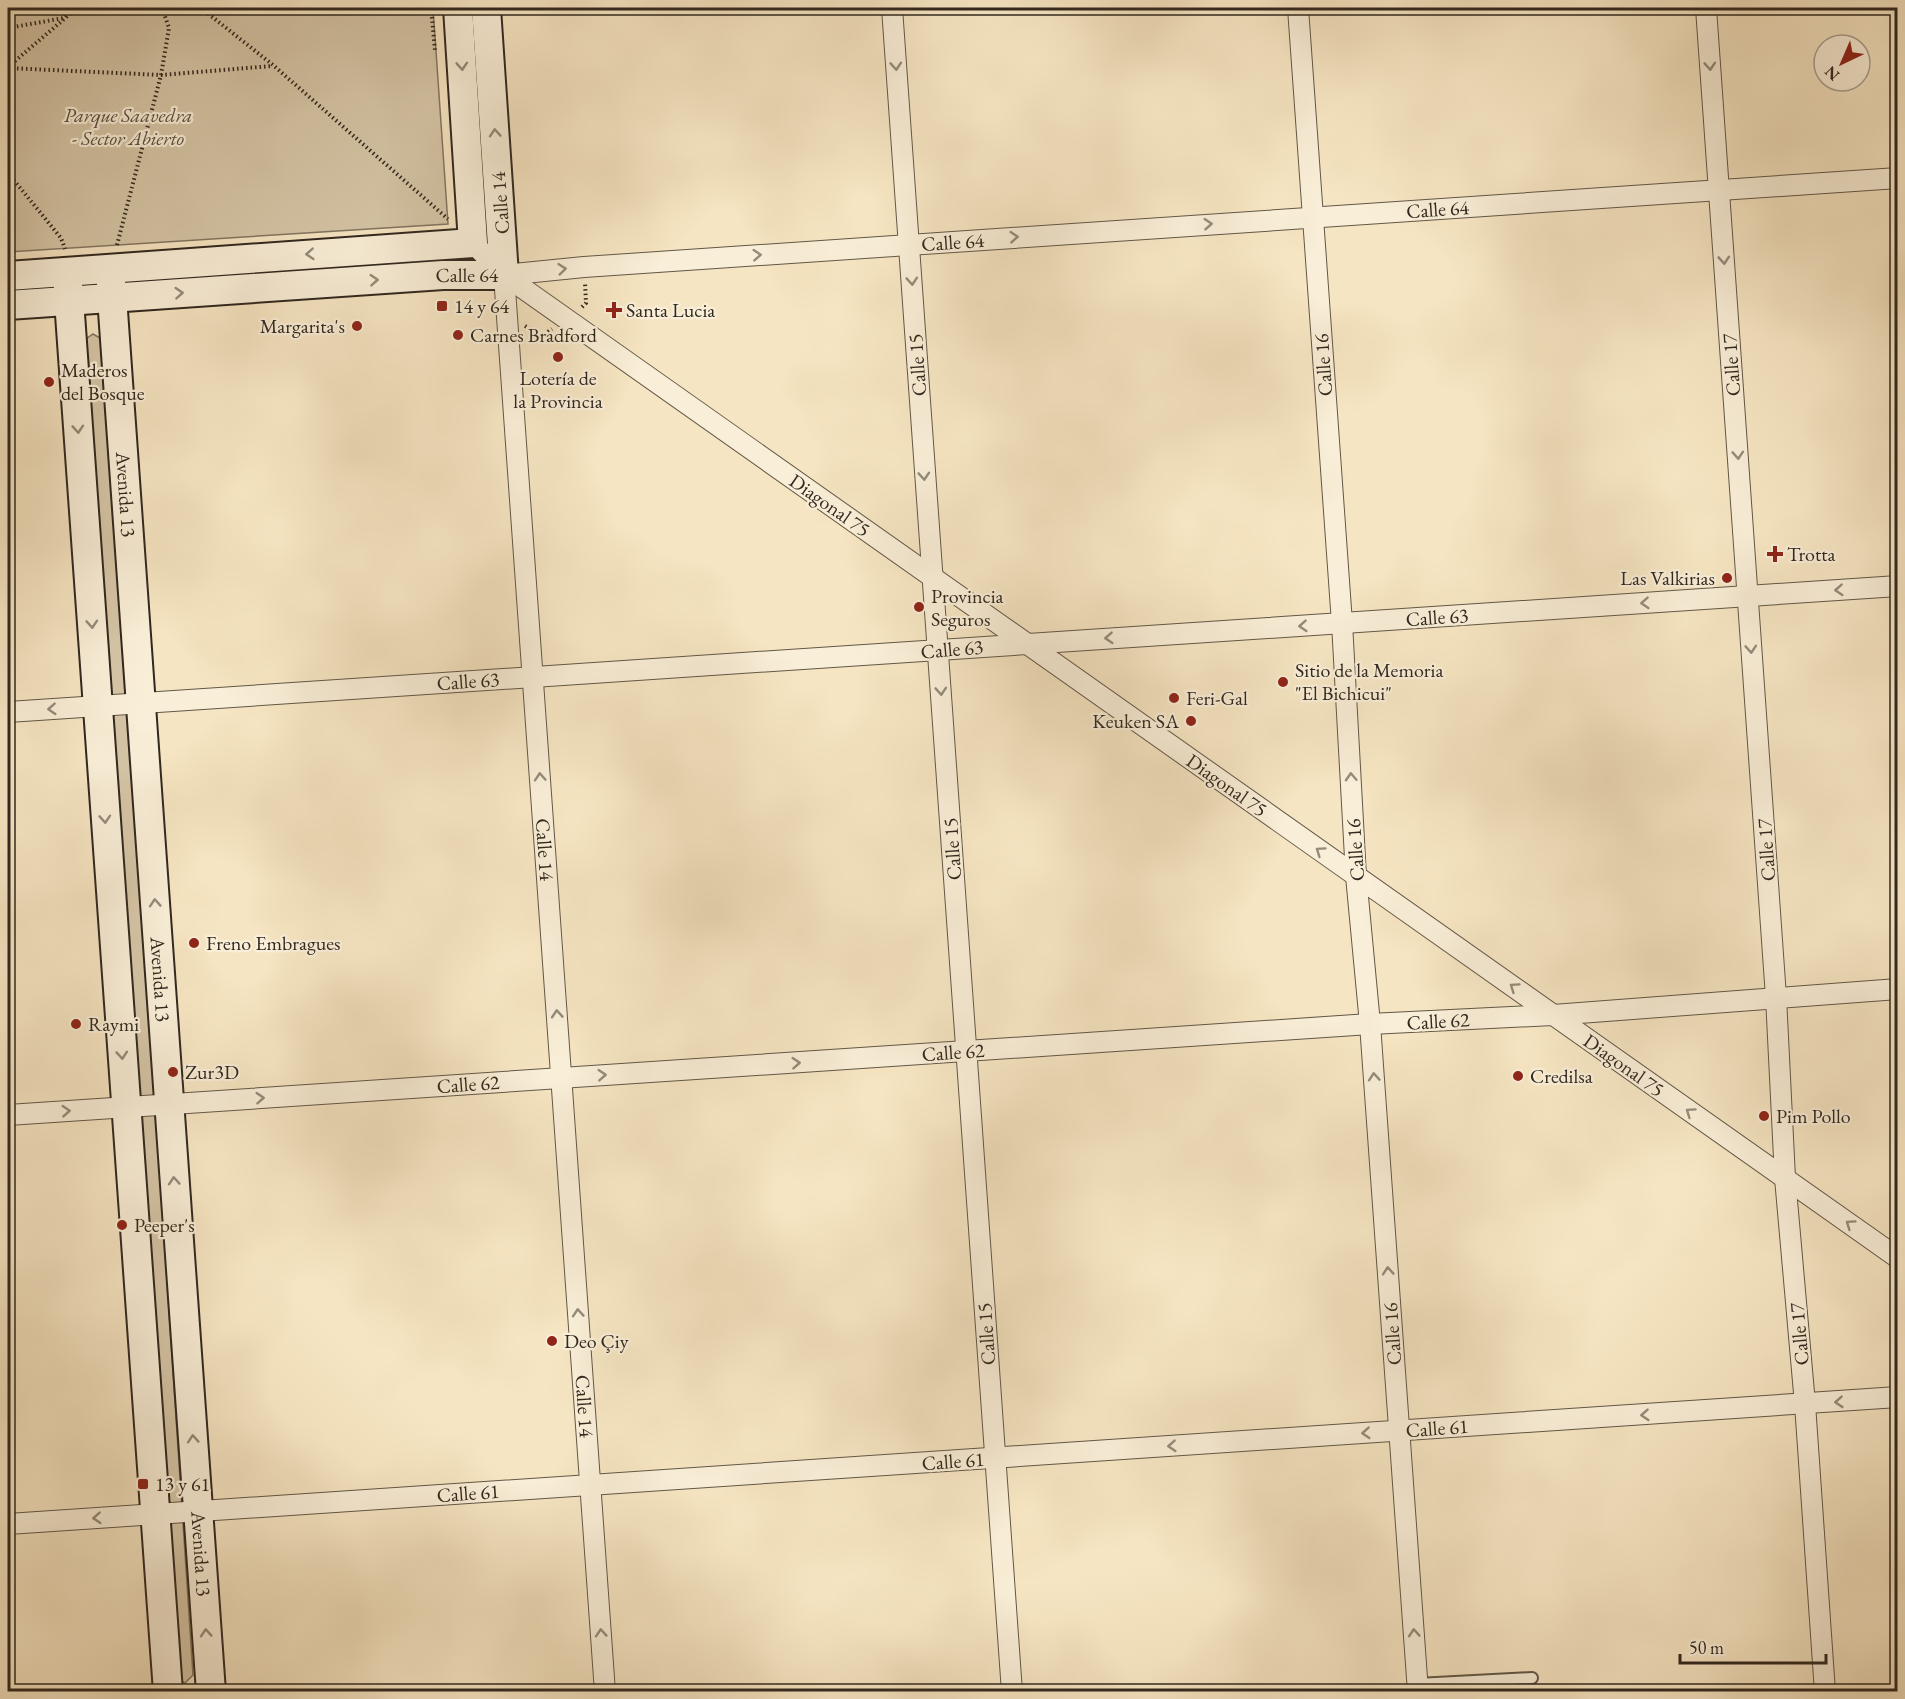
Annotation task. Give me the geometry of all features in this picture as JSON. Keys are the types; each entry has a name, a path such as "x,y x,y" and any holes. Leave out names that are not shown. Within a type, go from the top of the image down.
{"main road":[{"name":"Calle 14","path":"458,8 473,243"},
{"name":"Calle 14","path":"486,8 504,275"},
{"name":"Calle 64","path":"8,276 113,272 473,243"},
{"name":"Calle 64","path":"113,272 504,275"},
{"name":"Avenida 13","path":"113,272 211,1692"},
{"name":"Calle 64","path":"8,305 67,275"},
{"path":"67,275 168,1692"}],"street":[{"name":"Calle 15","path":"892,8 1012,1692"},
{"name":"Calle 16","path":"1298,8 1342,623 1356,876 1370,1024 1417,1688"},
{"name":"Calle 17","path":"1706,8 1776,997 1785,1178 1805,1404 1826,1692"},
{"name":"Calle 64","path":"504,275 909,244 1898,178"},
{"name":"Diagonal 75","path":"473,243 504,275 1898,1258"},
{"name":"Calle 14","path":"504,275 605,1692"},
{"name":"Calle 63","path":"8,712 1898,586"},
{"name":"Calle 62","path":"8,1115 1370,1024 1553,1015 1898,989"},
{"name":"Calle 61","path":"8,1524 1898,1397"}],"lane":[{"path":"1417,1688 1532,1678"}],"path":[{"path":"8,28 64,18 70,8"},
{"path":"8,68 77,8"},
{"path":"113,272 161,75 170,28 162,8"},
{"path":"201,8 273,66 451,221"},
{"path":"8,68 161,75 273,66"},
{"path":"8,173 61,238 67,275"}],"green space":[{"name":"Parque Saavedra - Sector Abierto","path":"8,8 433,8 448,224 8,252"},
{"path":"93,334 105,341 193,1675 185,1683 171,1675 83,341"}],"place":[{"name":"14 y 64","path":"442,306"},
{"name":"Santa Lucia","path":"614,310"},
{"name":"Margarita's","path":"357,326"},
{"name":"Carnes Bradford","path":"458,335"},
{"name":"Lotería de la Provincia","path":"558,357"},
{"name":"Maderos del Bosque","path":"49,382"},
{"name":"Trotta","path":"1775,554"},
{"name":"Las Valkirias","path":"1727,578"},
{"name":"Provincia Seguros","path":"919,607"},
{"name":"Sitio de la Memoria \"El Bichicui\"","path":"1283,682"},
{"name":"Feri-Gal","path":"1174,698"},
{"name":"Keuken SA","path":"1191,721"},
{"name":"Freno Embragues","path":"194,943"},
{"name":"Raymi","path":"76,1024"},
{"name":"Zur3D","path":"173,1072"},
{"name":"Credilsa","path":"1518,1076"},
{"name":"Pim Pollo","path":"1764,1116"},
{"name":"Peeper's","path":"122,1225"},
{"name":"Deo Çiy","path":"552,1341"},
{"name":"13 y 61","path":"143,1484"}]}
